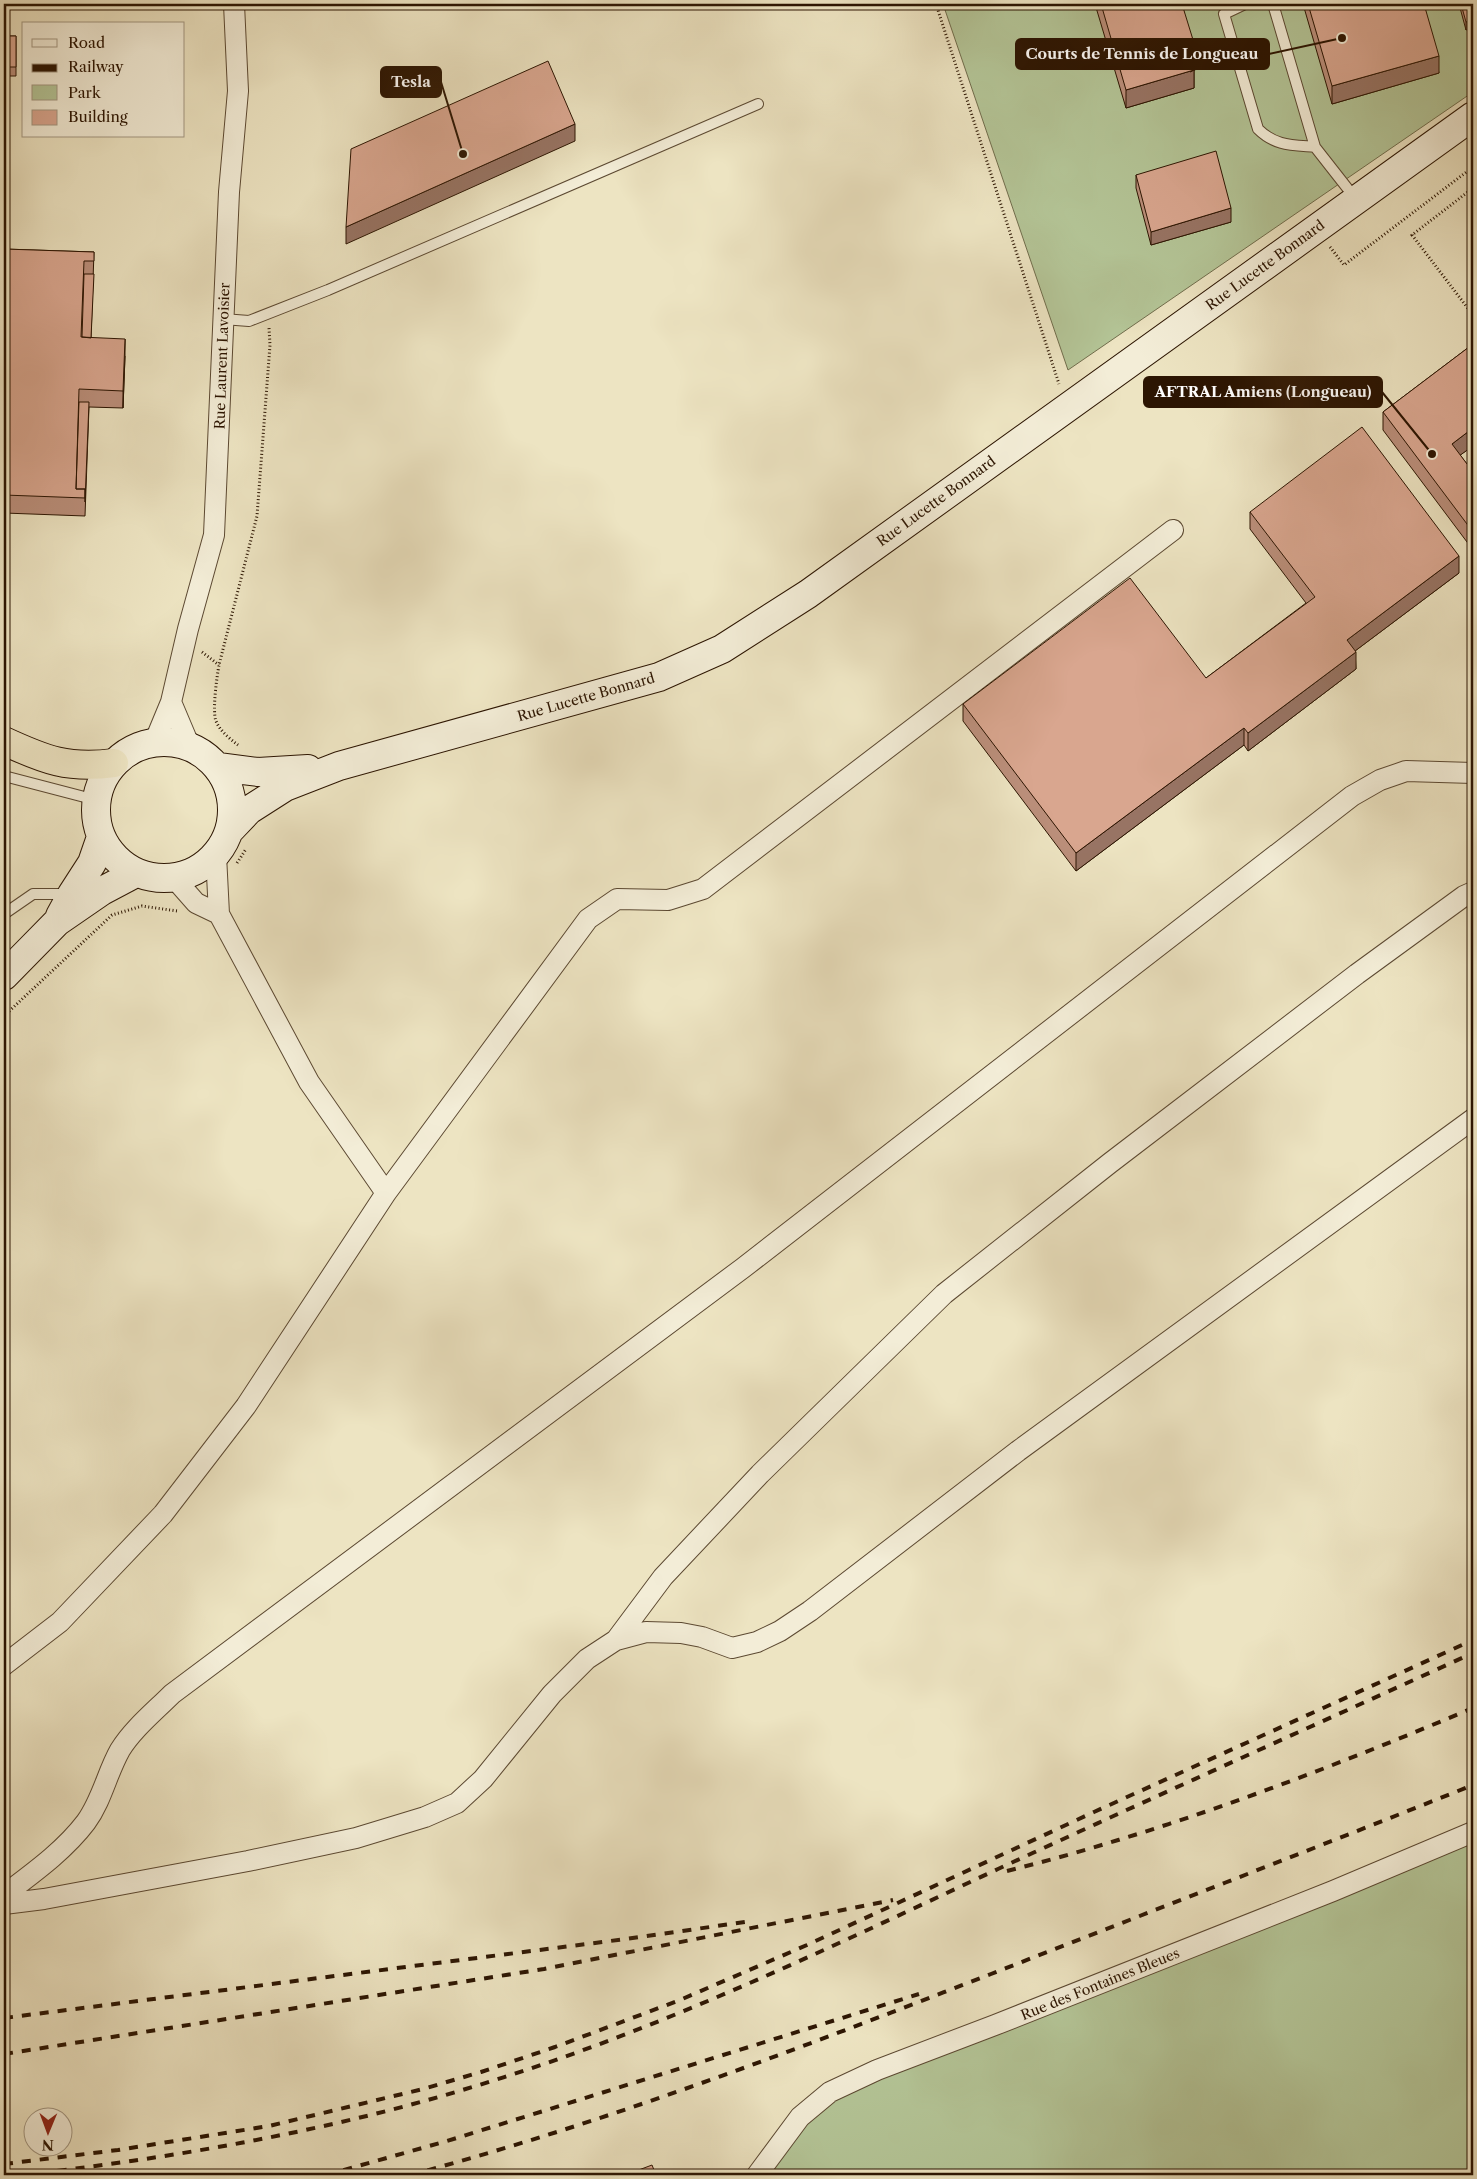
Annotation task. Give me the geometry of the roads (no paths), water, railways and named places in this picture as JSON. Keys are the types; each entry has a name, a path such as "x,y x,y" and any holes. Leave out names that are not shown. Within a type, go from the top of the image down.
{"highway":[{"path":"4,741 41,758 68,765 91,766 114,763"}],"street":[{"name":"Rue Laurent Lavoisier","path":"154,743 171,702 188,629 214,535 229,192 238,92 234,4"},
{"name":"Rue Lucette Bonnard","path":"239,838 249,810 285,786 340,766 659,677 722,649 786,610 1473,116"},
{"path":"4,1665 60,1622 163,1514 246,1406 386,1194 588,919 617,899 668,900 703,889 1173,530"},
{"path":"171,702 190,747"},
{"path":"172,742 190,747 205,756 218,768 229,787 239,838 204,866 190,874 174,878 155,878 136,873 115,858 101,837 97,825 96,800 102,781 114,763 132,750 154,743 172,742"},
{"name":"Rue Lucette Bonnard","path":"218,768 258,772 284,772 340,766"},
{"path":"4,1895 41,1868 86,1823 96,1807 120,1751 131,1735 172,1694 743,1268 1352,796 1380,780 1406,771 1473,773"},
{"path":"57,922 92,863 101,837"},
{"path":"216,855 219,914 310,1082 386,1194"},
{"path":"4,976 57,922 102,890 136,873"},
{"path":"174,878 196,902 219,914"},
{"path":"616,1640 663,1577 760,1474 944,1294 1118,1157 1349,980 1464,896 1473,892"},
{"path":"4,1904 44,1899 248,1861 356,1838 425,1817 457,1803 483,1780 552,1694 587,1659 616,1640 646,1632 681,1633 702,1637 732,1648 757,1642 780,1631 818,1606 1034,1439 1473,1119"},
{"name":"Rue des Fontaines Bleues","path":"757,2175 800,2117 830,2092 877,2070 1333,1891 1473,1832"}],"lane":[{"path":"1245,4 1224,14 1258,129 1268,139 1282,144 1316,147"},
{"path":"1273,4 1316,147 1356,200"},
{"path":"223,319 249,320 328,290 758,104"},
{"path":"4,776 96,800"},
{"path":"4,914 33,894 72,894"}],"railway":[{"path":"4,2164 118,2150 269,2126 423,2089 555,2047 680,2000 807,1945 1473,1640"},
{"path":"22,2175 201,2150 320,2127 437,2097 560,2059 687,2010 812,1955 1473,1653"},
{"path":"1007,1871 1126,1838 1185,1819 1359,1755 1473,1708"},
{"path":"410,2175 558,2132 776,2056 1473,1785"},
{"path":"4,2054 544,1969 893,1900"},
{"path":"4,2018 626,1939 752,1921"},
{"path":"326,2175 447,2141 919,1994"}],"place":[{"name":"Courts de Tennis de Longueau","path":"1342,38"},
{"name":"Tesla","path":"463,154"},
{"name":"AFTRAL Amiens (Longueau)","path":"1432,454"}]}
